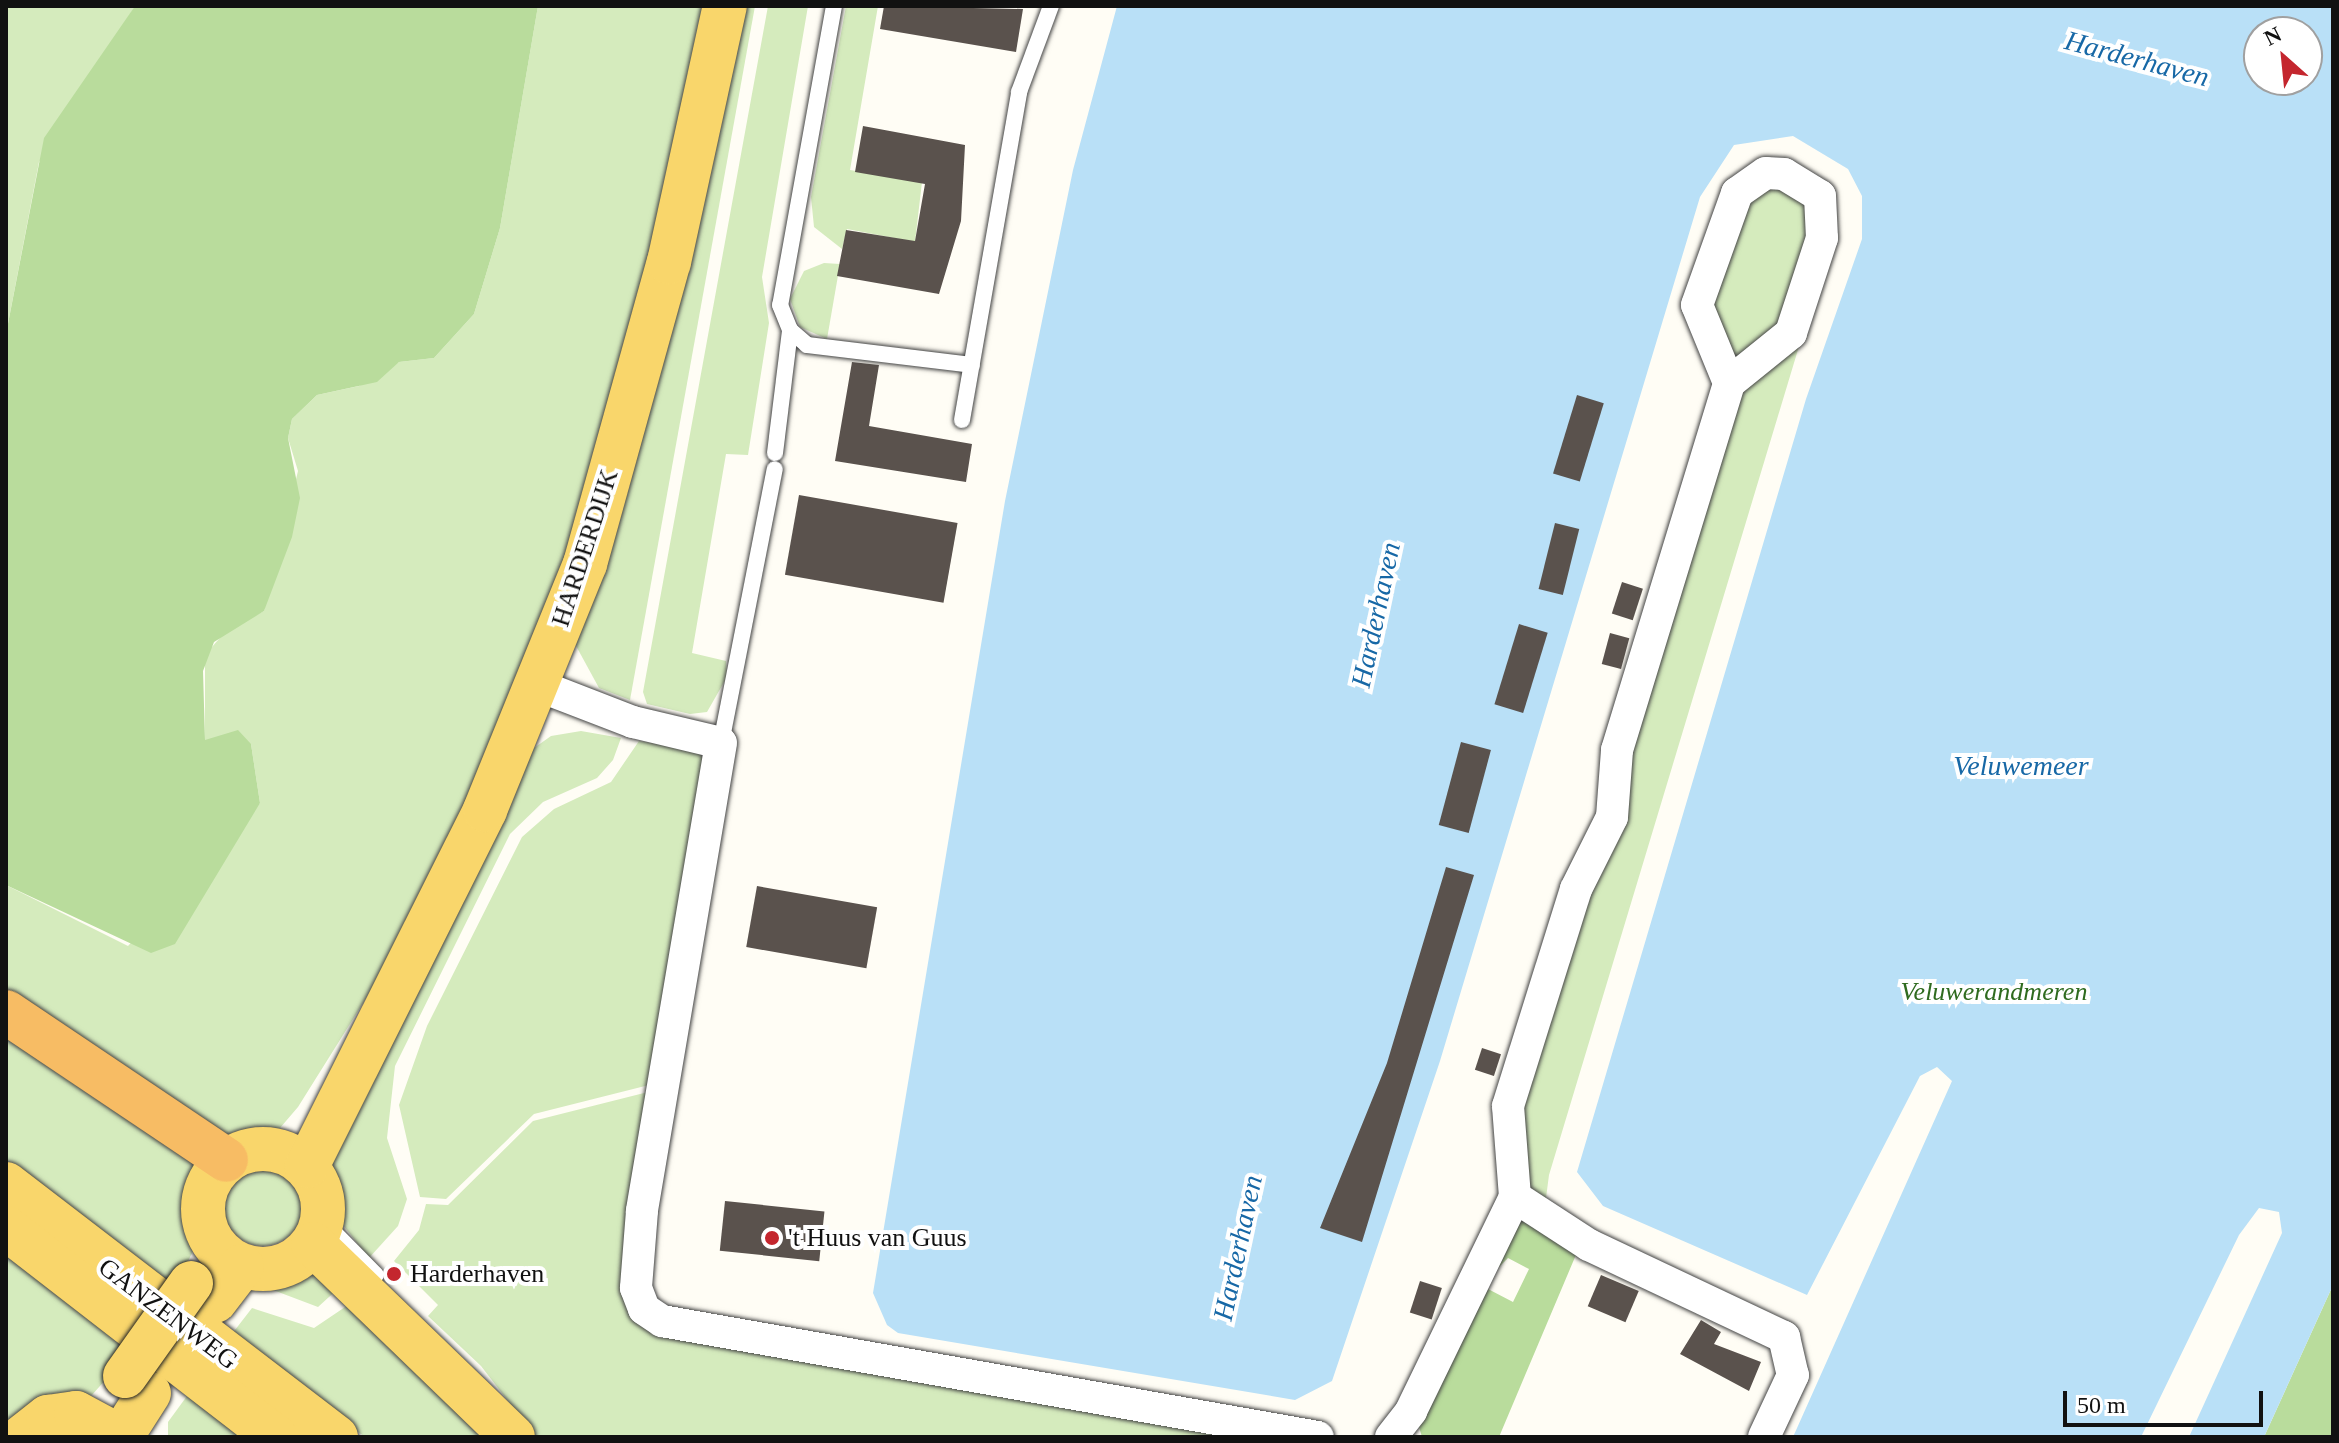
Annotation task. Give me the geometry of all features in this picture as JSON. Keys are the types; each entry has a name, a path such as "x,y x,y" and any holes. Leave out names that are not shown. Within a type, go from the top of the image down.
{"highway":[{"path":"6,1012 226,1160"}],"main road":[{"name":"HARDERDIJK","path":"295,1159 314,1102 357,1059 485,810 585,564 629,410 725,6"},
{"path":"253,1148 295,1159 323,1196 317,1232 288,1264 228,1256 202,1201 226,1160 253,1148"},
{"name":"GANZENWEG","path":"6,1184 336,1437"},
{"name":"GANZENWEG","path":"6,1228 275,1437"},
{"path":"317,1232 481,1409 513,1437"},
{"path":"22,1437 48,1417 111,1430 137,1384 228,1256"}],"street":[{"path":"1391,1437 1411,1411 1515,1197 1508,1106 1576,889 1612,817 1617,750 1729,383 1791,333 1822,238 1820,196 1784,174 1766,173 1737,193 1697,305 1729,383"},
{"path":"537,685 633,722 721,743 642,1211 636,1288 644,1309 662,1321 1318,1437"},
{"path":"1515,1197 1589,1245 1784,1337 1793,1375 1764,1437"}],"lane":[{"path":"834,6 780,305 790,330 807,345 972,365"},
{"path":"962,420 1019,92 1051,6"},
{"path":"721,743 740,662 775,461 790,330"},
{"path":"317,1232 395,1293"},
{"path":"437,1335 464,1363 481,1409"}],"green space":[{"path":"6,6 135,6 39,162 6,334"},
{"path":"135,6 538,6 500,228 474,314 434,358 399,362 377,382 317,395 292,419 288,438 300,498 292,537 264,611 214,642 203,671 205,740 238,730 251,744 260,803 175,944 151,953 6,885 6,334 44,138"},
{"path":"538,6 708,6 666,200 569,546 469,797 385,968 298,1107 280,1128 234,1139 6,1001 6,885 128,946 260,803 251,744 205,740 205,655 225,632 264,611 298,471 288,438 292,419 317,395 359,386 399,362 434,358 474,314 500,228"},
{"path":"736,6 755,6 630,700 599,688 575,644"},
{"path":"768,6 808,6 762,277 769,323 748,455 726,454 692,653 726,661 727,677 707,712 690,714 647,704 643,692"},
{"path":"846,6 878,6 850,170 922,182 915,242 847,229 842,249 814,227 811,197"},
{"path":"1767,183 1816,205 1785,334 1734,364 1708,297 1737,209"},
{"path":"824,263 840,264 827,339 800,327 790,299 804,271"},
{"path":"1800,343 1549,1175 1546,1198 1573,1219 1523,1188 1514,1119 1623,777 1730,402"},
{"path":"581,731 621,738 613,760 597,778 543,802 510,834 395,1066 387,1138 407,1199 398,1226 369,1258 339,1220 330,1167 527,753 551,736"},
{"path":"639,741 695,749 708,762 657,1083 534,1114 446,1199 420,1197 399,1105 427,1026 522,837 554,809 611,782"},
{"path":"6,1023 204,1165 192,1193 194,1249 171,1296 6,1161"},
{"path":"656,1090 623,1297 1270,1437 536,1437 481,1366 428,1316 438,1305 394,1261 419,1230 426,1204 448,1205 533,1121"},
{"path":"263,1168 278,1171 295,1185 302,1207 299,1222 285,1239 263,1246 248,1243 231,1229 224,1207 227,1192 241,1175"},
{"path":"1511,1215 1578,1250 1499,1437 1422,1437 1417,1420 1488,1289 1513,1302 1529,1269 1508,1258 1497,1269"},
{"path":"6,1253 130,1352 92,1395 16,1430 6,1422"},
{"path":"306,1264 340,1287 318,1307 273,1290 248,1290"},
{"path":"2333,1285 2333,1437 2264,1437"},
{"path":"354,1301 498,1437 365,1437 228,1339 252,1308 314,1328"},
{"path":"187,1396 244,1437 168,1437 168,1422"}],"water":[{"name":"Veluwemeer","path":"1117,6 2333,6 2333,1285 2264,1437 2189,1437 2282,1233 2279,1212 2259,1208 2239,1235 2141,1437 1793,1437 1952,1081 1937,1067 1920,1076 1807,1295 1603,1206 1577,1172 1806,399 1862,239 1862,196 1848,169 1793,136 1734,145 1700,197 1440,1061 1332,1381 1295,1400 898,1333 887,1325 873,1293 1005,501 1073,170"}],"building":[{"path":"884,6 1023,9 1016,52 880,29"},
{"path":"863,126 965,145 961,221 939,294 837,276 846,230 915,241 925,184 855,172"},
{"path":"852,362 879,365 869,426 972,444 966,482 835,461"},
{"path":"1577,395 1604,403 1580,482 1553,473"},
{"path":"799,495 958,523 943,603 785,575"},
{"path":"1555,523 1579,529 1563,595 1539,589"},
{"path":"1622,582 1643,589 1633,620 1612,613"},
{"path":"1519,624 1548,633 1523,713 1494,704"},
{"path":"1610,633 1629,638 1621,669 1602,664"},
{"path":"1461,742 1491,750 1469,833 1439,825"},
{"path":"1446,867 1474,875 1362,1242 1320,1228 1387,1063"},
{"path":"757,886 877,907 866,968 746,947"},
{"path":"1482,1048 1501,1054 1494,1076 1475,1070"},
{"path":"725,1201 824,1211 819,1261 720,1251"},
{"path":"1601,1275 1639,1291 1625,1322 1588,1306"},
{"path":"1420,1281 1442,1288 1432,1319 1410,1312"},
{"path":"1701,1320 1721,1332 1714,1344 1761,1362 1749,1391 1680,1354"}],"place":[{"name":"'t Huus van Guus","path":"772,1238"},
{"name":"Harderhaven","path":"394,1274"}],"park label":[{"name":"Veluwerandmeren","path":"1994,992"}]}
